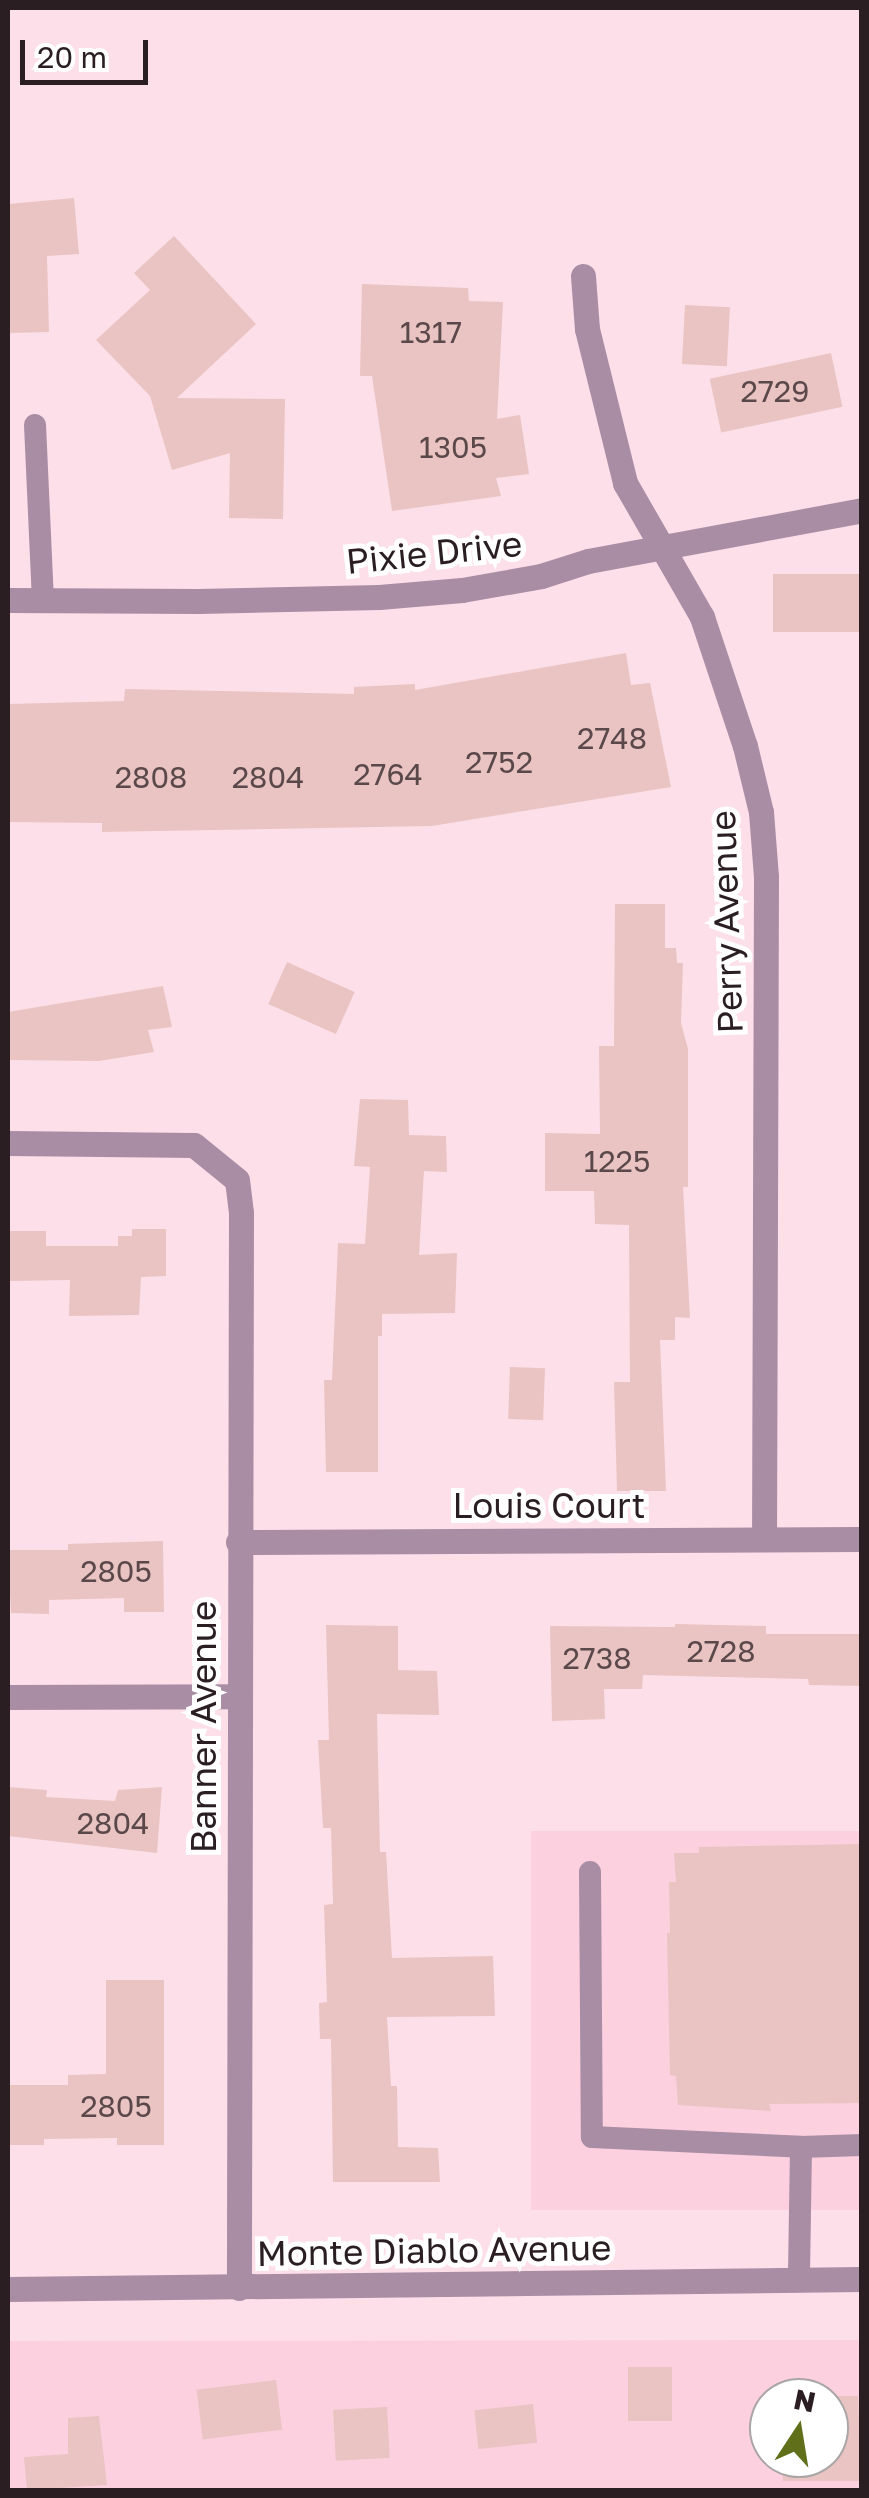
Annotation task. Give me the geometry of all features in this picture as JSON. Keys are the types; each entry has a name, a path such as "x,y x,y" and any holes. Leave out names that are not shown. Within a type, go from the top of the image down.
{"street":[{"name":"Perry Avenue","path":"583,276 587,328 625,483 636,507 665,547 702,618 745,746 761,812 766,877 764,1539"},
{"name":"Pixie Drive","path":"8,600 379,597 541,576 588,561 862,510"},
{"name":"Banner Avenue","path":"8,1143 194,1145 237,1180 241,1213 239,2288"},
{"name":"Louis Court","path":"238,1542 862,1539"},
{"path":"8,1697 238,1696"},
{"name":"Monte Diablo Avenue","path":"8,2289 862,2279"}],"lane":[{"path":"35,425 43,600"},
{"path":"590,1872 592,2136 802,2147 862,2145"},
{"path":"799,2280 802,2147"}],"shaded area":[{"path":"531,1831 861,1831 861,2210 531,2210"},
{"path":"861,2340 861,2490 8,2490 8,2341"}],"building":[{"path":"74,198 79,254 47,256 49,332 8,333 8,204"},
{"path":"174,236 256,324 177,398 285,399 283,519 229,518 230,453 172,470 150,396 96,340 150,290 134,273"},
{"path":"362,284 468,288 469,301 503,302 497,419 520,415 529,474 496,478 501,496 392,511 372,376 360,376"},
{"path":"685,305 730,307 727,366 682,364"},
{"path":"831,353 842,407 721,433 710,379"},
{"path":"773,574 862,574 862,632 773,632"},
{"path":"626,653 631,685 650,683 671,787 432,826 102,832 102,823 8,822 8,704 124,701 125,689 354,694 354,687 415,684 415,690"},
{"path":"615,904 665,904 665,948 676,948 677,963 683,963 681,1023 688,1049 688,1187 683,1187 690,1318 675,1317 675,1340 660,1340 666,1491 617,1491 614,1382 630,1382 629,1225 595,1224 594,1191 545,1191 545,1133 600,1134 599,1046 614,1046"},
{"path":"287,962 355,992 336,1034 268,1004"},
{"path":"163,986 172,1027 148,1030 154,1052 99,1061 8,1060 8,1012"},
{"path":"360,1099 408,1100 409,1135 446,1136 447,1172 424,1171 419,1255 457,1253 455,1313 382,1314 382,1336 378,1336 378,1472 326,1472 324,1380 332,1380 338,1243 365,1244 370,1167 354,1166"},
{"path":"132,1229 166,1229 166,1276 141,1277 139,1315 69,1316 70,1280 8,1281 8,1231 46,1231 46,1246 118,1246 118,1236 132,1236"},
{"path":"510,1367 545,1368 543,1420 508,1419"},
{"path":"163,1541 164,1612 124,1612 124,1598 49,1600 49,1614 11,1613 8,1550 68,1550 68,1544"},
{"path":"326,1625 398,1626 398,1670 437,1671 439,1715 377,1714 380,1852 386,1852 392,1958 493,1956 495,2016 387,2017 391,2086 397,2086 398,2147 438,2148 440,2182 333,2182 331,2039 320,2039 319,2003 327,2002 324,1905 333,1904 331,1828 323,1828 318,1740 329,1740"},
{"path":"550,1626 766,1626 766,1634 862,1634 862,1686 809,1685 808,1679 643,1675 642,1689 604,1689 605,1719 552,1721"},
{"path":"8,1787 47,1790 46,1797 115,1801 118,1790 162,1787 157,1853 8,1836"},
{"path":"862,1844 862,2103 769,2104 771,2111 678,2105 676,2076 670,2075 667,1933 669,1882 676,1882 674,1853 699,1853 699,1847"},
{"path":"106,1980 164,1980 164,2145 117,2145 117,2138 44,2139 44,2145 9,2145 8,2085 68,2085 68,2075 106,2074"},
{"path":"628,2367 672,2367 672,2421 628,2421"},
{"path":"276,2380 282,2430 203,2439 197,2390"},
{"path":"849,2396 858,2396 862,2481 783,2478 849,2478"},
{"path":"533,2404 537,2443 478,2449 474,2410"},
{"path":"387,2407 390,2458 336,2461 333,2410"},
{"path":"99,2416 107,2485 27,2490 24,2457 68,2454 68,2418"}]}
